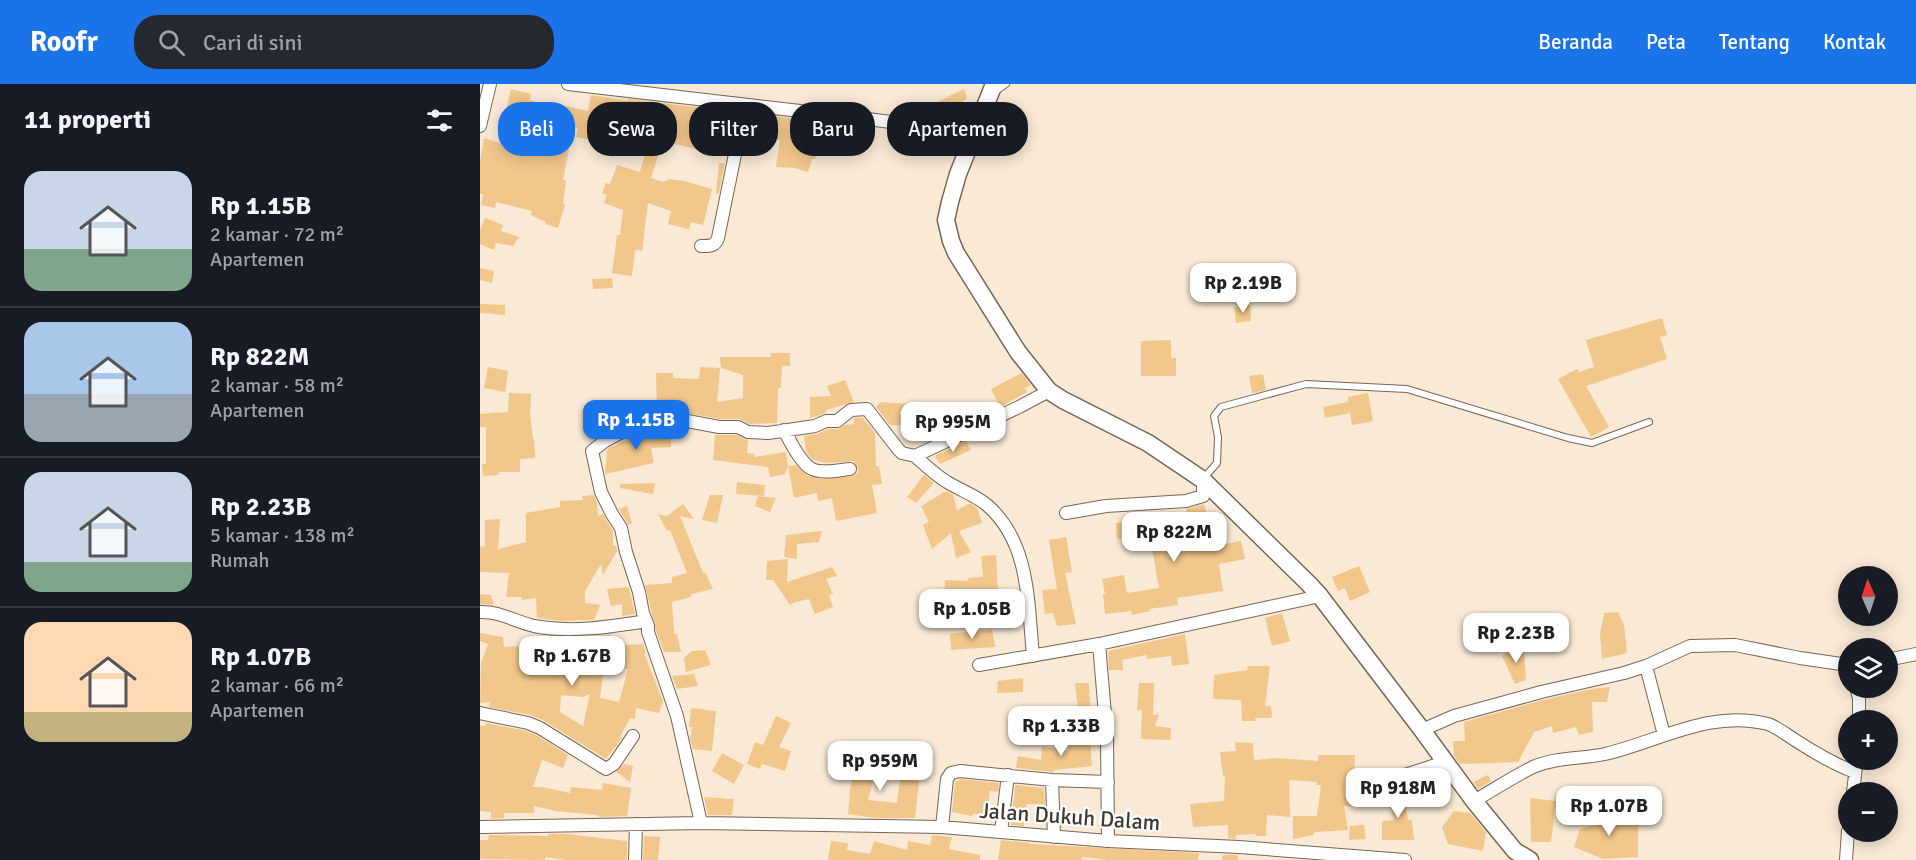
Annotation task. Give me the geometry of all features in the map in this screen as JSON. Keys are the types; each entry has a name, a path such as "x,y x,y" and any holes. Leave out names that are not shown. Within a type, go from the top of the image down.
{"street":[{"path":"480,126 490,84"},
{"path":"568,84 720,102"},
{"path":"778,109 887,122"},
{"path":"700,246 713,245 718,238 735,156"},
{"path":"966,156 946,220 951,241 963,266 1018,352 1049,391 1148,443 1203,480 1320,596 1474,801 1515,851 1530,860"},
{"path":"915,456 1049,391"},
{"path":"700,823 677,716 648,632 621,528 601,492 592,451 620,433 657,420 682,420 718,427 738,427 748,432 768,433 815,426 826,421 837,421 850,410 867,409 898,449 915,456 937,475 986,504 1003,521 1014,541 1022,565 1033,656"},
{"path":"784,430 798,454 810,468 819,471 850,469"},
{"path":"1066,513 1106,506 1186,501 1203,496 1203,480"},
{"path":"979,665 1099,644 1320,596"},
{"path":"480,612 492,612 532,625 560,628 586,628 646,621"},
{"path":"1099,644 1106,721 1108,841"},
{"path":"1422,730 1454,716 1646,666 1690,646 1740,645 1838,664"},
{"path":"1898,658 1916,654"},
{"path":"1646,666 1664,735"},
{"path":"480,713 540,728 606,769 614,764 633,736"},
{"path":"1474,801 1535,766 1566,758 1601,755 1724,719 1741,719 1770,724 1833,764 1838,764"},
{"path":"1040,724 1106,721"},
{"path":"1377,784 1445,762"},
{"path":"942,827 947,779 951,773 960,771 1052,780 1108,782"},
{"path":"1001,832 1008,775"},
{"path":"1052,780 1054,837"},
{"name":"Jalan Dukuh Dalam","path":"480,827 700,823 942,827 1108,841 1405,860"},
{"path":"635,860 636,824"},
{"path":"1846,860 1847,842"}],"lane":[{"path":"992,89 1006,84"},
{"path":"1203,480 1217,463 1218,437 1214,416 1221,407 1306,384 1407,389 1568,438 1592,442 1649,422"}],"building":[{"path":"511,89 531,94 530,100 537,102 508,102"},
{"path":"964,89 967,98 962,102 937,102"},
{"path":"591,95 628,101 628,99 653,102 590,102"},
{"path":"677,105 689,106 689,147 677,145"},
{"path":"575,108 587,111 587,139 576,137 578,128 575,127"},
{"path":"778,117 790,118 790,156 816,156 812,159 808,172 795,168 776,167 780,140 778,140"},
{"path":"484,138 498,143 498,156 568,156 563,180 566,180 563,204 565,205 558,228 545,224 546,222 531,215 532,211 496,202 495,208 481,205 483,194 480,194 480,162"},
{"path":"645,156 658,156 651,178 663,182 670,179 684,181 712,189 703,225 691,222 689,229 668,224 671,211 648,203 642,251 635,250 632,276 612,273 623,210 604,203 607,195 602,193 606,183 610,184 617,165 640,172"},
{"path":"719,163 725,163 719,193 716,193"},
{"path":"485,218 503,225 501,231 519,237 513,246 496,243 494,250 480,244 480,230"},
{"path":"480,268 494,271 492,283 480,280"},
{"path":"612,278 613,288 593,289 592,279"},
{"path":"480,304 505,305 505,315 480,313"},
{"path":"1250,305 1251,321 1236,323 1234,307"},
{"path":"1662,318 1667,335 1660,337 1667,359 1586,386 1609,427 1591,437 1558,379 1577,369 1579,372 1594,367 1586,340"},
{"path":"1171,340 1171,358 1176,358 1176,376 1141,376 1141,341"},
{"path":"770,353 790,353 790,366 782,366 781,388 778,388 777,423 750,424 739,419 720,419 682,412 657,412 656,373 673,373 673,378 699,379 700,367 720,368 717,402 743,398 743,375 721,368 720,357 771,357"},
{"path":"488,367 508,371 505,392 484,388"},
{"path":"1022,373 1031,385 1025,388 1027,392 1000,407 991,389"},
{"path":"1263,374 1266,390 1252,393 1249,376"},
{"path":"845,380 854,402 826,410 826,413 810,418 810,397 831,396 827,386"},
{"path":"509,393 531,394 530,414 535,458 520,459 520,472 499,472 499,475 483,476 482,464 486,464 486,427 480,427 480,414 508,412"},
{"path":"1368,393 1373,421 1352,425 1350,413 1325,418 1323,407 1348,402 1348,397"},
{"path":"881,402 907,404 899,413 907,425 890,425 876,407"},
{"path":"854,418 863,418 875,433 876,466 879,466 882,484 872,485 877,513 836,521 832,498 818,501 817,493 794,498 788,466 796,465 808,476 819,479 854,476 858,468 853,461 826,463 813,460 806,452 804,436 854,424"},
{"path":"658,428 670,428 671,447 651,448 654,463 605,474 609,448 636,436 656,436"},
{"path":"715,435 736,435 748,440 747,453 755,454 754,457 786,452 788,467 785,474 770,477 768,467 713,460"},
{"path":"966,441 971,450 940,464 935,456"},
{"path":"924,475 934,483 916,503 907,497"},
{"path":"737,482 765,485 764,496 736,494"},
{"path":"655,483 653,494 620,488 620,484"},
{"path":"946,491 953,495 957,510 970,503 977,508 982,523 959,531 971,552 956,558 951,533 932,549 923,525 929,522 921,506"},
{"path":"594,495 598,516 603,514 613,531 613,546 616,546 617,551 603,575 601,564 585,591 585,603 600,605 594,620 562,621 537,618 536,598 522,600 522,597 506,597 509,573 480,572 480,546 485,547 485,520 500,519 498,549 526,542 526,513 560,507 560,501 583,500 582,496"},
{"path":"710,495 723,495 717,523 702,520"},
{"path":"758,496 776,498 770,512 755,506"},
{"path":"683,504 694,519 680,516 703,573 705,572 713,589 691,594 691,597 672,602 674,634 677,634 681,652 664,652 656,631 645,585 672,583 672,577 687,573 670,530 667,531 658,514 667,516"},
{"path":"1204,504 1214,537 1224,535 1226,544 1241,541 1245,559 1219,564 1223,591 1177,598 1178,605 1149,609 1150,611 1132,615 1131,611 1105,614 1102,579 1124,575 1127,593 1159,588 1150,537 1117,539 1116,523 1131,522 1131,516 1150,514 1151,530 1188,519 1186,509"},
{"path":"627,506 632,523 628,525 619,509"},
{"path":"822,531 819,542 797,544 797,559 784,557 786,535"},
{"path":"1066,537 1072,572 1065,573 1076,624 1057,626 1053,613 1045,614 1042,590 1057,589 1049,540"},
{"path":"996,555 998,591 982,591 984,599 944,605 945,580 968,581 968,578 983,577 981,556"},
{"path":"788,559 787,582 832,567 837,576 826,579 833,594 829,595 833,607 815,614 809,599 790,605 773,580 766,580 767,561"},
{"path":"1359,566 1370,592 1350,601 1345,588 1338,591 1332,577"},
{"path":"629,587 635,614 622,616 622,604 611,606 607,589"},
{"path":"480,594 491,595 494,605 480,604"},
{"path":"1618,612 1624,624 1627,653 1602,659 1600,634 1604,613"},
{"path":"1282,613 1290,641 1272,646 1265,618"},
{"path":"992,629 995,647 951,650 950,634"},
{"path":"480,633 503,637 504,647 541,644 541,652 569,651 569,641 580,641 580,637 610,635 610,646 643,644 646,653 644,653 663,701 659,713 636,708 635,719 630,718 620,737 622,738 606,759 543,720 530,715 489,707 490,702 480,703 481,663 488,644 480,641","holes":["604,666 628,669 619,702 600,698","590,694 583,726 560,712 561,695 583,697"]},
{"path":"1185,634 1189,664 1172,666 1171,656 1147,659 1146,655 1122,660 1123,670 1109,670 1108,651"},
{"path":"1513,647 1524,651 1526,680 1515,684 1502,656"},
{"path":"705,650 711,665 686,672 684,658 692,651"},
{"path":"1248,666 1270,666 1265,706 1271,706 1272,718 1242,721 1241,700 1213,699 1214,675 1247,670"},
{"path":"694,674 698,686 677,689 672,676"},
{"path":"1023,678 1023,692 997,693 998,681"},
{"path":"1075,683 1089,683 1090,708 1078,710"},
{"path":"1139,683 1154,683 1153,715 1159,714 1155,726 1171,728 1170,740 1141,739 1142,710 1137,710"},
{"path":"1610,687 1607,702 1592,702 1593,732 1579,735 1576,727 1553,733 1552,726 1534,732 1518,762 1460,764 1454,756 1453,741 1465,741 1464,722 1543,700"},
{"path":"691,708 716,711 712,751 693,749 690,738 692,727 689,727"},
{"path":"1036,712 1032,724 1033,729 1037,732 1037,740 1019,741 1018,713"},
{"path":"776,716 791,723 779,747 791,751 785,771 762,764 760,769 747,764 755,742 763,745"},
{"path":"486,723 526,731 568,755 563,768 542,760 533,787 570,793 571,787 602,790 603,783 631,788 627,816 600,817 534,806 534,813 504,813 504,818 491,819 491,812 480,811 480,726 485,726"},
{"path":"1090,737 1092,766 1054,770 1054,772 1016,768 1018,756 1041,760 1042,747 1069,750 1068,740"},
{"path":"870,741 884,747 870,780 873,781 868,800 897,803 900,779 919,781 915,818 875,818 848,814 853,776 855,777"},
{"path":"908,742 921,744 918,762 906,760"},
{"path":"1235,742 1253,743 1254,760 1277,758 1318,761 1318,755 1355,755 1354,784 1352,784 1350,806 1344,806 1348,830 1314,832 1314,835 1293,839 1293,816 1317,816 1321,785 1316,785 1317,782 1289,780 1290,817 1267,815 1266,836 1236,835 1236,839 1228,838 1228,825 1193,827 1190,804 1224,801 1225,776 1223,776 1220,752 1236,751"},
{"path":"722,753 744,765 734,784 712,771"},
{"path":"624,764 633,766 630,782 616,772"},
{"path":"1488,775 1491,781 1478,789 1473,782"},
{"path":"961,779 999,783 998,792 990,791 987,815 973,814 972,816 952,812 955,782"},
{"path":"1015,785 1044,788 1045,805 1027,804 1024,826 1011,825"},
{"path":"1403,787 1408,820 1412,820 1414,840 1382,840 1382,821 1394,820 1387,791"},
{"path":"704,797 734,799 732,815 708,815"},
{"path":"1530,798 1556,801 1551,842 1531,842"},
{"path":"1608,802 1618,814 1618,822 1638,825 1638,857 1603,859 1574,847 1580,829 1597,825 1599,810"},
{"path":"1454,811 1470,813 1486,832 1483,851 1448,844 1442,827"},
{"path":"1364,825 1366,839 1349,840 1350,826"},
{"path":"548,834 627,841 627,860 567,860 545,857 545,860 480,859 480,840 488,840 489,835 548,836"},
{"path":"932,835 952,837 949,849 980,855 980,860 828,860 831,841 848,843 847,850 870,854 874,841 907,850 908,841 930,845"},
{"path":"644,836 660,837 658,860 643,860"},
{"path":"1001,840 1030,844 1199,853 1198,860 1107,860 1083,857 1082,860 998,860"},
{"path":"1223,855 1237,855 1238,860 1222,860"}]}
